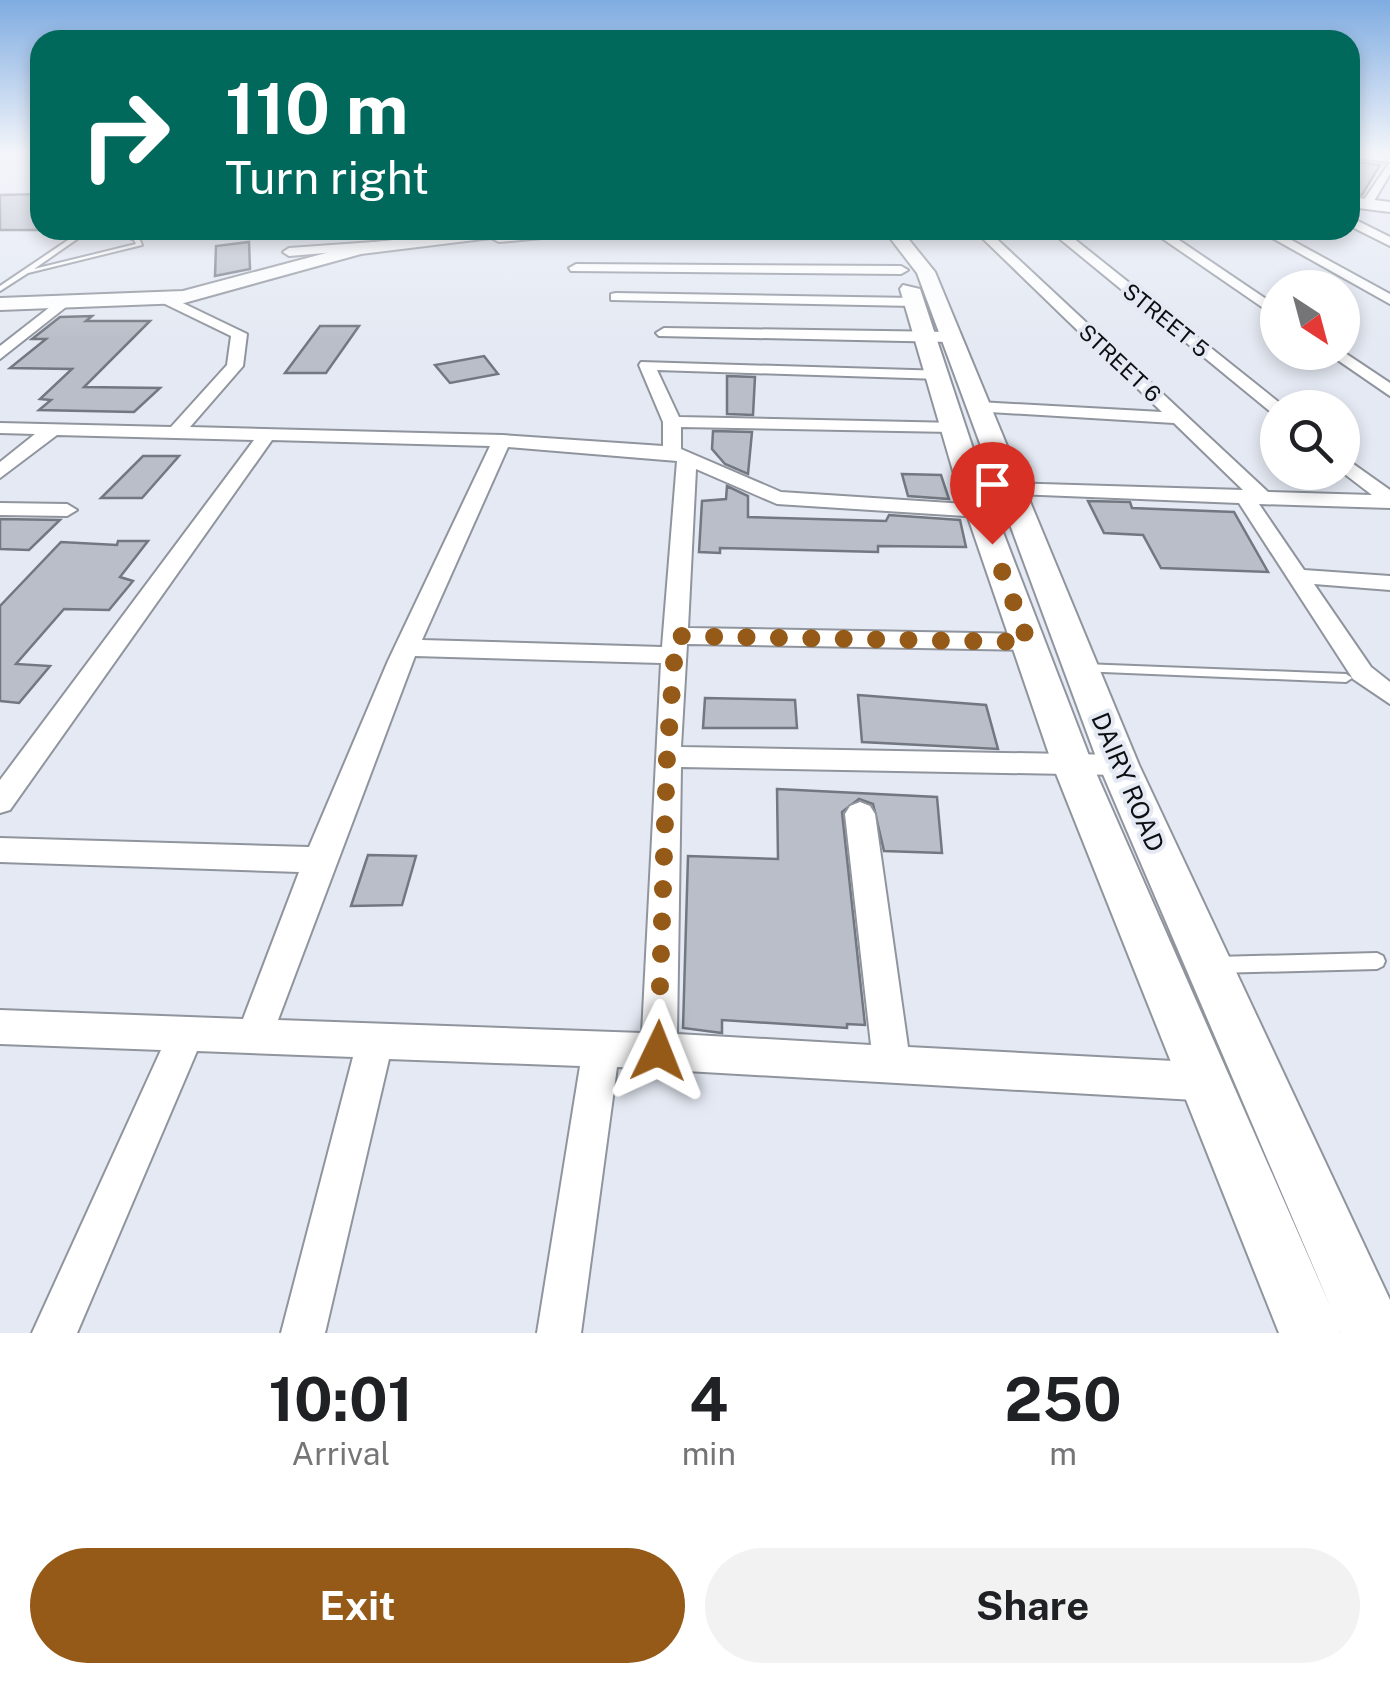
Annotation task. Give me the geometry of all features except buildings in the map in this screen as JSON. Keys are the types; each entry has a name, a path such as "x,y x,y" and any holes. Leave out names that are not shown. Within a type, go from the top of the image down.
{"main road":[{"path":"0,304 166,299 226,289 291,262 415,240"},
{"path":"291,262 481,240"},
{"name":"DAIRY ROAD","path":"878,240 926,324 966,417 1028,642 1072,766 1310,1333"},
{"name":"DAIRY ROAD","path":"900,240 926,272 926,324"},
{"name":"DAIRY ROAD","path":"987,496 1081,668 1119,765 1372,1333"}],"street":[{"path":"1360,226 1387,240"},
{"path":"290,240 291,262"},
{"name":"STREET 6","path":"991,240 1178,418 1252,496 1362,673 1390,695"},
{"name":"STREET 5","path":"1067,240 1260,395"},
{"path":"1171,240 1260,302"},
{"path":"1282,240 1390,300"},
{"path":"821,252 824,271"},
{"path":"765,253 765,270"},
{"path":"576,268 824,271 926,324"},
{"path":"616,297 926,324"},
{"path":"166,299 240,334 235,366 177,431"},
{"path":"0,354 64,304"},
{"path":"664,333 926,324"},
{"path":"658,1051 667,756 676,645 679,454 672,422 647,365 926,324"},
{"path":"1360,370 1390,391"},
{"path":"672,422 1178,418"},
{"path":"0,428 502,441 679,454 777,498 1252,496 1390,501"},
{"path":"0,472 53,428"},
{"path":"0,802 268,433"},
{"path":"254,1036 317,860 449,549 502,441"},
{"path":"1360,477 1390,501"},
{"path":"0,510 67,510"},
{"path":"1300,576 1390,583"},
{"path":"409,648 1028,642"},
{"path":"667,756 1119,765"},
{"path":"860,814 892,1064"},
{"path":"0,850 317,860"},
{"path":"0,1027 600,1048 1262,1084"},
{"path":"54,1333 186,1034"},
{"path":"303,1333 375,1040"},
{"path":"559,1333 600,1048"}],"lane":[{"path":"0,289 73,240"},
{"path":"30,272 139,245 137,240"},
{"path":"1081,668 1346,678"},
{"path":"1209,966 1377,960"}],"route":[{"path":"658,1051 667,756 676,636 1028,642 992,544"}]}
